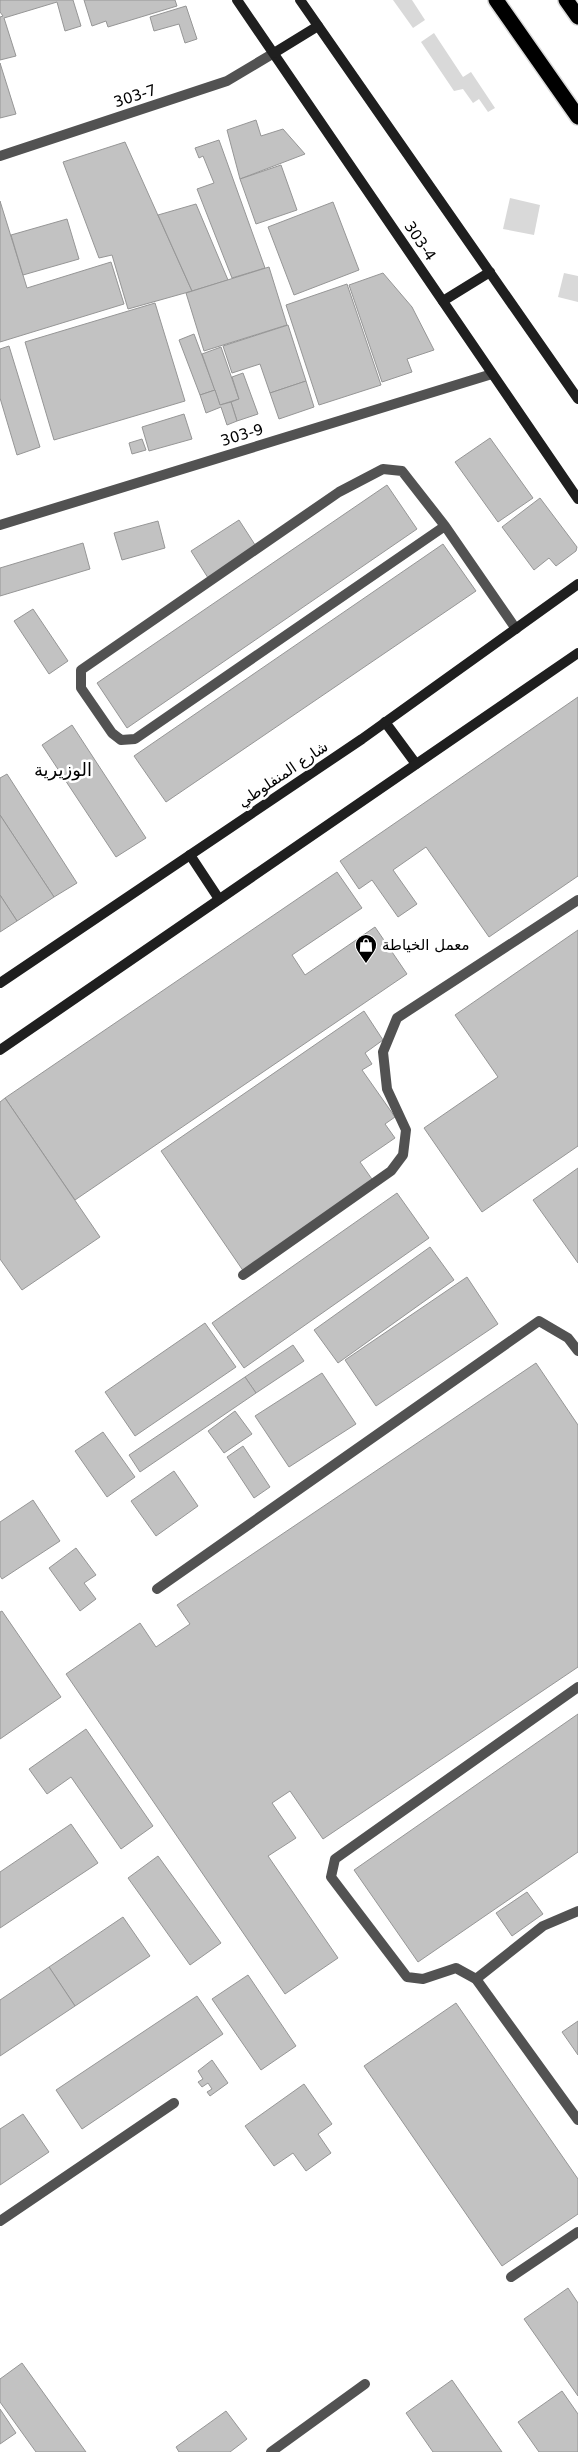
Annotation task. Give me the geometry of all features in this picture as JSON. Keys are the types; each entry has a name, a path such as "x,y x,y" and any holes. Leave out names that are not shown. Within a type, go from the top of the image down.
{"highway":[{"path":"496,0 578,117"},
{"path":"566,0 578,18"}],"street":[{"name":"303-4","path":"238,0 578,499"},
{"path":"300,0 578,399"},
{"path":"274,53 318,26"},
{"name":"303-7","path":"0,156 227,81 274,53"},
{"path":"443,301 490,272"},
{"name":"303-9","path":"0,525 492,374"},
{"path":"446,526 135,739 120,740 112,733 81,688 81,670 339,492 383,469 402,471 446,526 516,629"},
{"name":"شارع المنفلوطي","path":"0,983 386,722 578,584"},
{"path":"0,1050 578,653"},
{"path":"386,722 416,764"},
{"path":"190,855 219,899"},
{"path":"243,1275 391,1171 402,1155 406,1130 387,1089 383,1052 396,1018 578,900"},
{"path":"156,1588 539,1321 568,1338 578,1351"},
{"path":"578,1687 335,1859 331,1876 407,1977 423,1979 456,1968 476,1979 578,2120"},
{"path":"476,1979 543,1926 578,1911"},
{"path":"0,2221 174,2103"},
{"path":"511,2277 578,2232"},
{"path":"271,2452 365,2384"}],"shaded area":[{"path":"393,0 412,0 425,20 413,28"},
{"path":"434,33 463,77 471,72 495,108 488,112 479,99 473,103 463,89 454,91 421,42"},
{"path":"510,198 540,205 534,235 503,229"},
{"path":"564,273 578,276 578,302 558,297"}],"building":[{"path":"0,0 73,0 81,26 65,31 57,2 4,18 16,56 0,60 0,17 3,16 0,12"},
{"path":"84,0 175,0 177,6 108,27 106,21 92,26"},
{"path":"186,6 197,39 185,43 179,24 154,31 150,17"},
{"path":"0,63 16,114 0,118"},
{"path":"256,120 261,136 283,129 305,154 240,179 227,130"},
{"path":"219,140 265,268 232,278 197,189 214,183 203,156 199,158 195,148"},
{"path":"125,142 192,291 128,309 112,255 99,258 63,162"},
{"path":"281,165 297,210 256,224 240,179"},
{"path":"0,201 27,288 111,262 124,304 0,342"},
{"path":"333,202 359,270 294,295 268,227"},
{"path":"196,204 228,280 192,291 158,215"},
{"path":"67,219 79,259 23,275 11,235"},
{"path":"269,267 287,325 204,351 186,293"},
{"path":"383,273 412,307 434,350 407,359 412,372 382,382 349,285"},
{"path":"347,284 381,385 319,405 286,305"},
{"path":"155,303 185,401 54,440 25,342"},
{"path":"288,325 306,381 270,393 260,364 232,373 223,346"},
{"path":"194,334 215,390 200,395 179,340"},
{"path":"9,346 40,447 17,455 0,398 0,349"},
{"path":"221,347 239,399 220,405 202,354"},
{"path":"243,373 258,414 237,421 231,402 239,399 232,377"},
{"path":"306,381 314,407 279,419 270,393"},
{"path":"215,390 220,405 231,402 237,421 227,425 221,407 206,413 200,395"},
{"path":"184,414 192,439 149,451 142,427"},
{"path":"490,438 533,498 498,522 455,462"},
{"path":"142,439 146,450 132,454 129,443"},
{"path":"387,485 417,529 127,728 97,683"},
{"path":"540,498 577,547 576,551 556,566 549,558 534,570 502,527"},
{"path":"239,520 259,551 210,581 191,551"},
{"path":"158,521 165,548 122,560 114,533"},
{"path":"83,543 90,569 0,596 0,568"},
{"path":"443,544 476,591 166,802 134,756"},
{"path":"33,609 68,661 49,674 14,621"},
{"path":"578,697 578,876 489,937 426,847 393,870 417,904 398,917 372,880 359,889 340,861"},
{"path":"72,725 146,838 116,857 42,745"},
{"path":"7,774 77,883 54,897 0,815 0,778"},
{"path":"0,815 54,897 17,921 0,895"},
{"path":"337,872 362,908 292,955 305,975 375,927 407,974 75,1200 5,1098"},
{"path":"0,895 17,921 0,932"},
{"path":"578,930 578,1146 482,1212 424,1128 498,1077 455,1015"},
{"path":"364,1011 383,1040 365,1053 372,1064 362,1070 395,1117 385,1124 395,1138 360,1162 374,1182 244,1272 161,1151"},
{"path":"5,1098 100,1237 22,1290 0,1259 0,1102"},
{"path":"578,1168 578,1263 533,1200"},
{"path":"397,1193 429,1238 244,1368 212,1323"},
{"path":"430,1247 454,1280 338,1363 314,1330"},
{"path":"467,1277 498,1324 376,1406 345,1360"},
{"path":"205,1323 236,1367 135,1436 105,1392"},
{"path":"293,1345 304,1361 256,1393 245,1377"},
{"path":"536,1363 578,1425 578,1667 323,1839 290,1791 272,1803 296,1838 268,1856 338,1958 285,1994 66,1674 140,1623 156,1647 190,1624 177,1605"},
{"path":"322,1373 356,1424 289,1467 255,1416"},
{"path":"245,1377 256,1393 140,1472 129,1455"},
{"path":"235,1411 252,1434 224,1453 208,1431"},
{"path":"103,1432 135,1477 107,1497 75,1451"},
{"path":"243,1446 270,1487 254,1498 227,1457"},
{"path":"174,1471 198,1506 156,1536 131,1501"},
{"path":"33,1500 60,1541 2,1579 0,1576 0,1522"},
{"path":"76,1548 96,1575 84,1583 96,1599 80,1611 49,1568"},
{"path":"2,1611 61,1697 0,1739 0,1612"},
{"path":"578,1714 578,1852 418,1962 354,1870"},
{"path":"86,1729 153,1826 121,1849 71,1777 47,1794 29,1769"},
{"path":"71,1824 98,1863 0,1928 0,1872"},
{"path":"158,1856 221,1943 190,1965 128,1878"},
{"path":"527,1892 543,1914 512,1936 496,1913"},
{"path":"123,1917 150,1956 75,2006 49,1967"},
{"path":"49,1967 75,2006 0,2056 0,2000"},
{"path":"248,1975 296,2046 261,2070 212,1999"},
{"path":"197,1996 223,2034 82,2129 56,2090"},
{"path":"456,2003 578,2179 578,2214 502,2266 364,2066"},
{"path":"578,2021 578,2055 562,2032"},
{"path":"212,2060 228,2083 210,2096 207,2092 212,2089 208,2083 202,2087 198,2082 203,2079 198,2071"},
{"path":"304,2084 332,2124 318,2134 331,2153 306,2171 293,2153 274,2166 245,2126"},
{"path":"23,2114 49,2152 0,2185 0,2129"},
{"path":"568,2288 578,2303 578,2396 524,2319"},
{"path":"22,2363 86,2452 36,2452 0,2402 0,2379"},
{"path":"452,2380 502,2452 433,2452 406,2413"},
{"path":"562,2391 578,2414 578,2452 539,2452 518,2422"},
{"path":"0,2409 16,2433 0,2444"},
{"path":"226,2411 247,2439 230,2452 179,2452 176,2447"}],"place":[{"name":"معمل الخياطة","path":"366,964"}],"district":[{"name":"الوزيرية","path":"63,769"}]}
